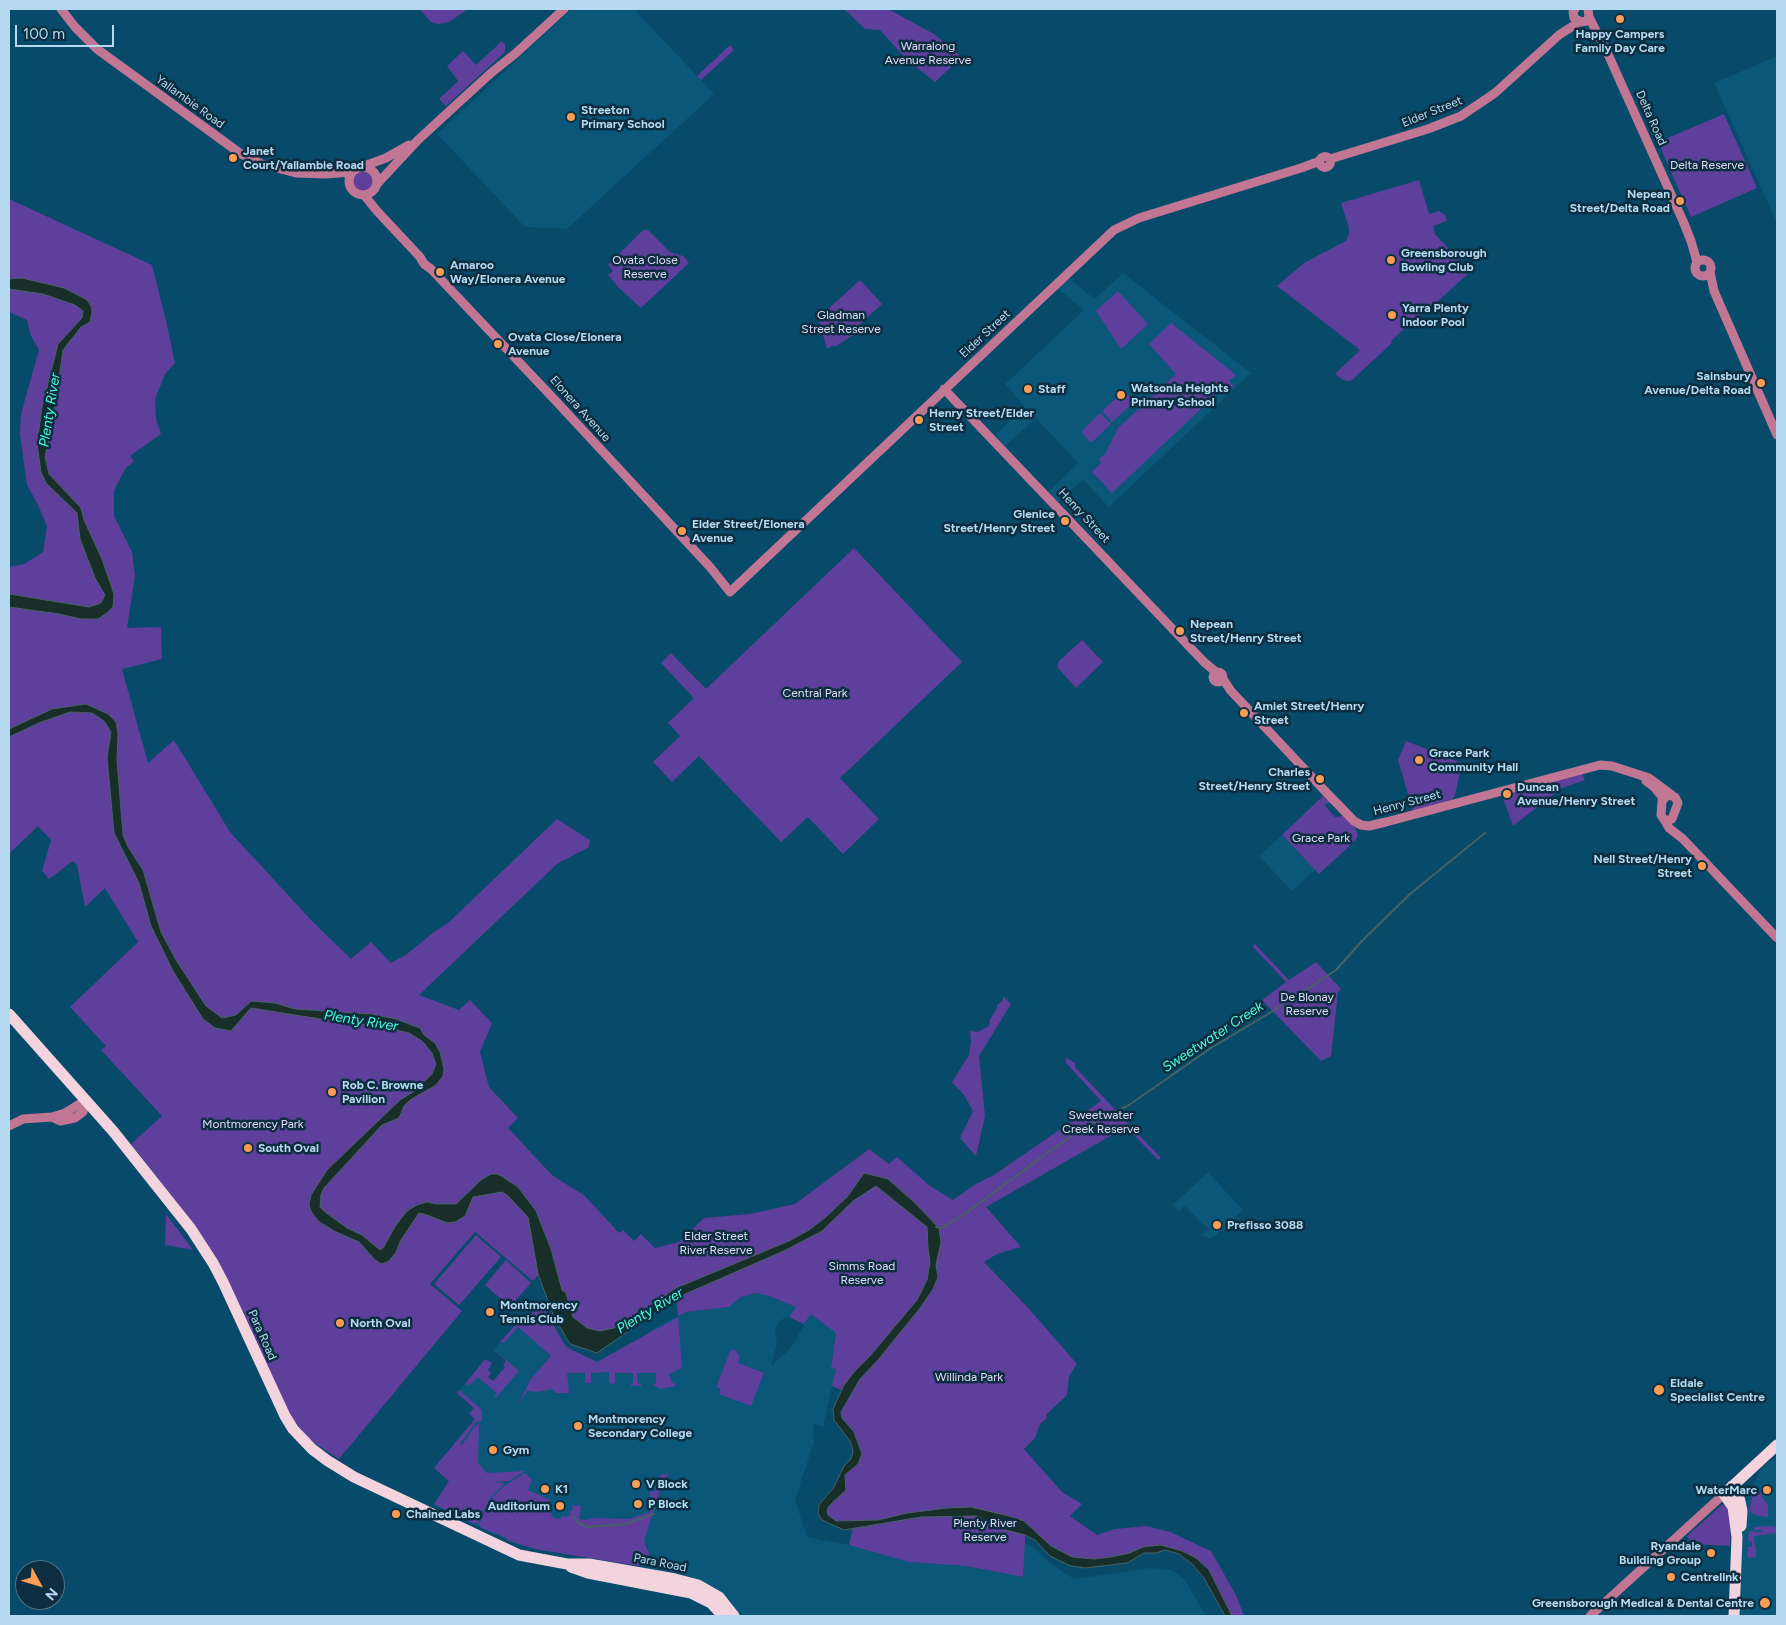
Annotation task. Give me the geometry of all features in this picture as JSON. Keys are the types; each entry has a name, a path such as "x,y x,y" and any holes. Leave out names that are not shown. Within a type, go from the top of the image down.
{"main road":[{"name":"Para Road","path":"9,1014 86,1100 162,1192 206,1251 223,1282 285,1416 293,1429 322,1457 354,1477 519,1556 567,1564 590,1564 698,1585 719,1597 734,1616"},
{"path":"1734,1616 1736,1537 1733,1507 1728,1490 1777,1445"},
{"name":"Para Road","path":"567,1564 588,1573 691,1593 711,1603 723,1616"}],"street":[{"name":"Yallambie Road","path":"60,9 75,28 97,49 234,150 275,168 296,172 326,174 351,172"},
{"path":"491,73 508,52 556,9"},
{"path":"418,140 386,158 354,169 348,182 354,192 364,195 371,192 418,140 564,9"},
{"name":"Delta Road","path":"1583,14 1607,52 1701,261"},
{"name":"Elder Street","path":"732,590 944,389 1119,227 1139,218 1325,162 1461,116 1507,84 1583,14"},
{"path":"363,166 374,171 377,179 376,185"},
{"name":"Yallambie Road","path":"326,174 348,182"},
{"name":"Elonera Avenue","path":"376,185 377,205 384,218"},
{"name":"Elonera Avenue","path":"364,195 420,257 424,264 431,269 732,590"},
{"path":"1706,274 1711,268 1710,263 1701,261 1696,270 1706,274 1777,434"},
{"name":"Henry Street","path":"944,389 1357,823 1365,826 1380,824 1600,765 1612,766 1640,775 1667,797"},
{"path":"1668,820 1678,803 1675,797 1667,797 1661,815 1676,828 1683,839 1777,938"},
{"path":"9,1126 24,1119 52,1117 60,1121 75,1118 83,1112 86,1100"},
{"path":"1590,1616 1728,1490"}],"shaded area":[{"name":"Streeton Primary School","path":"572,9 634,9 714,94 567,229 525,227 437,134"},
{"path":"1777,56 1777,221 1776,221 1714,83"},
{"name":"Watsonia Heights Primary School","path":"1123,273 1251,373 1109,507 1083,480 1058,502 1048,492 1078,463 1036,418 1005,446 995,435 1025,407 1005,384 1084,310 1057,288 1068,278 1095,299"},
{"path":"1282,835 1315,870 1292,891 1259,856"},
{"path":"1208,1172 1243,1210 1210,1239 1202,1235 1208,1229 1185,1206 1179,1211 1173,1205"},
{"path":"756,1293 796,1307 789,1317 784,1318 778,1323 775,1330 777,1343 771,1366 790,1349 811,1314 836,1332 831,1367 836,1369 823,1427 813,1423 814,1442 795,1500 807,1537 849,1545 909,1562 966,1566 1022,1577 1024,1543 1034,1548 1047,1561 1074,1579 1150,1568 1172,1570 1185,1580 1206,1616 738,1616 634,1568 643,1564 650,1556 646,1543 633,1560 570,1555 535,1549 507,1540 433,1505 449,1481 434,1468 480,1413 457,1393 475,1372 498,1392 516,1370 493,1350 518,1322 522,1325 541,1303 566,1347 597,1362 635,1342 656,1327 686,1312 729,1307 741,1297"},
{"path":"1777,1457 1777,1616 1739,1616 1742,1594 1740,1589 1743,1527 1748,1495 1761,1469"}],"green space":[{"path":"419,9 468,9 449,22 438,24 431,22"},
{"name":"Warralong Avenue Reserve","path":"844,9 888,9 934,34 962,57 935,82 907,60 880,30 865,29"},
{"path":"502,41 505,45 505,52 446,106 439,99 458,81 447,66 463,51 476,65"},
{"path":"730,45 734,50 701,80 697,76"},
{"name":"Delta Reserve","path":"1724,114 1757,188 1691,217 1658,142"},
{"path":"363,170 373,177 374,181 367,191 363,192 353,185 352,181 359,171"},
{"path":"1419,180 1429,214 1439,211 1445,215 1447,221 1433,226 1435,234 1470,272 1392,340 1391,344 1352,380 1343,380 1335,374 1360,350 1277,286 1304,263 1346,241 1349,228 1341,203"},
{"path":"9,199 152,265 175,363 165,374 155,399 156,419 161,434 130,456 134,461 125,469 114,491 114,516 132,552 135,576 127,628 161,627 162,659 122,669 148,763 174,740 230,832 311,920 351,959 371,942 391,963 407,954 448,923 557,819 590,840 589,847 557,864 419,995 459,1010 470,1000 492,1023 480,1052 489,1087 518,1118 508,1128 552,1175 585,1196 619,1233 623,1230 634,1241 641,1234 655,1248 679,1242 704,1218 750,1214 795,1204 869,1149 889,1164 897,1157 930,1186 953,1200 974,1185 994,1175 1101,1101 1066,1063 1066,1058 1075,1063 1075,1067 1161,1158 1158,1160 1126,1127 986,1207 1021,1247 997,1254 984,1262 1030,1310 1077,1364 1069,1376 1067,1395 1046,1415 1047,1418 1040,1424 1035,1438 1024,1449 1062,1492 1082,1504 1070,1516 1097,1535 1115,1529 1147,1526 1170,1532 1211,1551 1237,1597 1244,1616 1232,1616 1209,1570 1196,1558 1182,1551 1143,1547 1130,1553 1111,1557 1094,1559 1072,1557 1051,1546 1026,1523 1023,1577 966,1566 909,1562 849,1545 853,1525 834,1523 823,1512 856,1449 838,1419 846,1392 832,1386 836,1369 831,1368 836,1333 811,1314 804,1324 789,1317 796,1307 769,1296 755,1293 741,1297 729,1307 686,1312 678,1316 682,1368 669,1374 675,1386 660,1389 654,1385 656,1383 656,1373 637,1373 638,1383 641,1386 631,1386 633,1383 633,1373 615,1373 615,1384 609,1383 609,1372 591,1373 591,1383 585,1383 585,1373 567,1373 569,1393 555,1393 553,1389 536,1392 527,1391 518,1406 530,1380 551,1356 518,1327 504,1343 500,1342 518,1322 522,1325 541,1303 566,1347 597,1362 678,1317 676,1294 620,1331 576,1332 545,1267 533,1281 475,1232 430,1284 462,1311 339,1459 310,1440 291,1417 182,1209 131,1144 162,1116 101,1050 106,1046 70,1007 138,942 105,888 85,907 77,865 73,861 49,879 42,871 51,840 38,826 9,854 9,567 24,564 43,552 47,526 27,485 20,434 21,414 39,350 31,336 27,320 9,312","holes":["864,1174 861,1189 800,1239 676,1293 676,1288 789,1241 809,1230 848,1196"]},
{"name":"Ovata Close Reserve","path":"643,230 648,230 670,252 683,256 689,263 641,308 608,275 613,271 608,265"},
{"name":"Gladman Street Reserve","path":"860,280 882,304 858,326 861,329 837,346 827,349 818,318"},
{"path":"1118,291 1148,324 1121,349 1096,311"},
{"path":"1171,323 1236,375 1229,381 1234,386 1231,388 1227,384 1112,493 1092,472 1101,462 1099,459 1105,454 1118,428 1176,374 1149,344"},
{"path":"1124,391 1134,402 1112,422 1102,411"},
{"path":"1100,413 1111,424 1091,443 1081,432"},
{"name":"Central Park","path":"854,548 962,662 840,778 879,819 843,854 808,817 781,842 699,756 672,782 653,762 680,736 668,723 694,698 661,663 671,653 706,689"},
{"path":"1082,640 1103,662 1076,688 1058,668 1058,662"},
{"path":"1406,741 1462,763 1455,795 1451,801 1413,811 1398,760"},
{"path":"1582,774 1585,780 1562,788 1513,826 1502,795"},
{"name":"Grace Park","path":"1324,795 1331,803 1325,804 1326,807 1335,817 1343,816 1355,828 1358,835 1356,840 1319,874 1282,835"},
{"name":"De Blonay Reserve","path":"1255,944 1289,980 1316,962 1341,989 1338,992 1331,1056 1321,1061 1262,1000 1286,982 1252,946"},
{"path":"1003,996 1011,1004 979,1056 985,1116 976,1156 960,1138 973,1111 964,1095 952,1082 969,1055 970,1031 978,1032 989,1026 990,1019 997,1005 1003,1000"},
{"path":"166,1214 193,1250 165,1245"},
{"path":"476,1235 501,1257 459,1305 434,1284"},
{"path":"506,1260 531,1283 510,1307 485,1285"},
{"path":"493,1349 519,1371 496,1398 494,1398 497,1393 478,1377 470,1385 465,1384 485,1359 492,1363 488,1370 491,1373 488,1377 493,1381 505,1367 503,1365 506,1361"},
{"path":"731,1349 737,1351 737,1354 740,1356 738,1363 764,1373 751,1406 719,1394 721,1389 716,1387"},
{"path":"459,1390 482,1410 482,1421 476,1422 460,1444 462,1445 475,1426 479,1424 478,1463 487,1473 525,1471 509,1481 491,1482 505,1483 491,1497 478,1523 474,1524 434,1504 449,1481 434,1468 475,1419 469,1414 474,1408 457,1393"},
{"path":"525,1473 532,1480 528,1490 550,1500 546,1507 554,1518 560,1519 562,1516 570,1515 569,1511 573,1510 572,1505 581,1506 579,1519 586,1520 595,1518 629,1519 650,1512 649,1507 654,1505 649,1492 656,1491 655,1487 661,1484 658,1476 669,1473 660,1490 644,1541 650,1556 638,1566 535,1549 509,1541 507,1538 481,1528 479,1524 492,1498 504,1486"},
{"path":"1754,1489 1761,1492 1763,1499 1768,1505 1768,1517 1755,1515 1749,1511"},
{"path":"1723,1504 1727,1505 1731,1518 1730,1546 1692,1544 1687,1536"},
{"path":"1754,1527 1777,1527 1777,1533 1754,1536 1756,1558 1747,1557 1748,1547 1752,1547 1752,1542 1748,1541 1749,1531 1762,1532 1762,1530 1754,1530"}],"water":[{"name":"Plenty River","path":"22,278 64,288 87,300 91,306 90,322 81,327 63,350 45,457 49,474 81,508 114,594 113,607 98,619 81,619 9,607 9,594 89,607 101,603 105,595 95,578 80,539 77,513 46,483 41,472 37,444 42,407 58,344 82,318 83,311 75,305 43,294 9,289 9,279"},
{"name":"Plenty River","path":"86,704 108,714 116,722 123,835 128,847 143,870 161,932 176,960 206,1006 222,1018 236,1015 251,1001 275,1003 295,1009 370,1014 396,1019 420,1028 424,1035 435,1043 440,1052 444,1069 443,1076 436,1085 410,1100 404,1106 399,1118 382,1125 324,1188 320,1207 325,1212 347,1228 362,1235 380,1250 407,1211 427,1202 456,1204 481,1180 491,1174 498,1174 518,1187 536,1211 551,1249 562,1290 566,1293 573,1317 587,1328 600,1331 614,1328 633,1318 676,1288 789,1241 809,1230 848,1196 864,1173 888,1179 939,1228 941,1242 936,1265 938,1277 933,1289 921,1307 860,1379 841,1412 842,1418 854,1432 862,1454 858,1464 845,1475 846,1490 829,1506 828,1515 836,1521 878,1520 907,1513 971,1507 1024,1521 1051,1546 1072,1557 1094,1559 1111,1557 1130,1553 1143,1547 1161,1545 1182,1551 1196,1558 1209,1570 1232,1616 1225,1616 1204,1578 1191,1563 1179,1554 1165,1550 1156,1553 1144,1553 1127,1563 1085,1568 1071,1566 1050,1556 1035,1540 1025,1535 1002,1529 977,1516 921,1517 844,1530 822,1520 818,1513 819,1505 834,1487 844,1466 851,1459 853,1451 850,1441 834,1420 833,1409 844,1385 917,1300 927,1280 930,1262 927,1227 876,1186 853,1201 822,1231 786,1250 676,1298 597,1353 570,1344 554,1317 538,1274 528,1217 502,1192 473,1197 465,1216 455,1222 447,1223 419,1213 401,1240 396,1252 389,1261 382,1264 375,1260 359,1242 334,1231 318,1221 311,1211 309,1204 311,1195 327,1170 400,1100 413,1092 432,1074 436,1064 432,1053 422,1041 409,1033 375,1025 339,1022 251,1008 231,1031 215,1028 203,1019 173,971 151,926 139,883 114,833 107,757 111,732 104,721 92,713 70,712 39,723 9,737 9,729 52,709"}],"waterway":[{"name":"Sweetwater Creek","path":"936,1227 942,1228 969,1211 1088,1125 1129,1105 1211,1048 1336,970 1362,941 1410,894 1485,833"},
{"path":"573,1516 578,1523 588,1527 626,1524 654,1514"}],"place":[{"name":"Happy Campers Family Day Care","path":"1620,19"},
{"name":"Streeton Primary School","path":"571,117"},
{"name":"Janet Court/Yallambie Road","path":"233,158"},
{"name":"Nepean Street/Delta Road","path":"1680,201"},
{"name":"Greensborough Bowling Club","path":"1391,260"},
{"name":"Amaroo Way/Elonera Avenue","path":"440,272"},
{"name":"Yarra Plenty Indoor Pool","path":"1392,315"},
{"name":"Ovata Close/Elonera Avenue","path":"498,344"},
{"name":"Sainsbury Avenue/Delta Road","path":"1761,383"},
{"name":"Staff","path":"1028,389"},
{"name":"Watsonia Heights Primary School","path":"1121,395"},
{"name":"Henry Street/Elder Street","path":"919,420"},
{"name":"Glenice Street/Henry Street","path":"1065,521"},
{"name":"Elder Street/Elonera Avenue","path":"682,531"},
{"name":"Nepean Street/Henry Street","path":"1180,631"},
{"name":"Amiet Street/Henry Street","path":"1244,713"},
{"name":"Grace Park Community Hall","path":"1419,760"},
{"name":"Charles Street/Henry Street","path":"1320,779"},
{"name":"Duncan Avenue/Henry Street","path":"1507,794"},
{"name":"Nell Street/Henry Street","path":"1702,866"},
{"name":"Rob C. Browne Pavilion","path":"332,1092"},
{"name":"South Oval","path":"248,1148"},
{"name":"Prefisso 3088","path":"1217,1225"},
{"name":"Montmorency Tennis Club","path":"490,1312"},
{"name":"North Oval","path":"340,1323"},
{"name":"Eldale Specialist Centre","path":"1659,1390"},
{"name":"Montmorency Secondary College","path":"578,1426"},
{"name":"Gym","path":"493,1450"},
{"name":"V Block","path":"636,1484"},
{"name":"K1","path":"545,1489"},
{"name":"WaterMarc","path":"1767,1490"},
{"name":"P Block","path":"638,1504"},
{"name":"Auditorium","path":"560,1506"},
{"name":"Chained Labs","path":"396,1514"},
{"name":"Ryandale Building Group","path":"1711,1553"},
{"name":"Centrelink","path":"1671,1577"},
{"name":"Greensborough Medical & Dental Centre","path":"1765,1603"}],"park label":[{"name":"Sweetwater Creek Reserve","path":"1101,1122"},
{"name":"Montmorency Park","path":"253,1124"},
{"name":"Elder Street River Reserve","path":"716,1243"},
{"name":"Simms Road Reserve","path":"862,1273"},
{"name":"Willinda Park","path":"969,1377"},
{"name":"Plenty River Reserve","path":"985,1530"}]}
